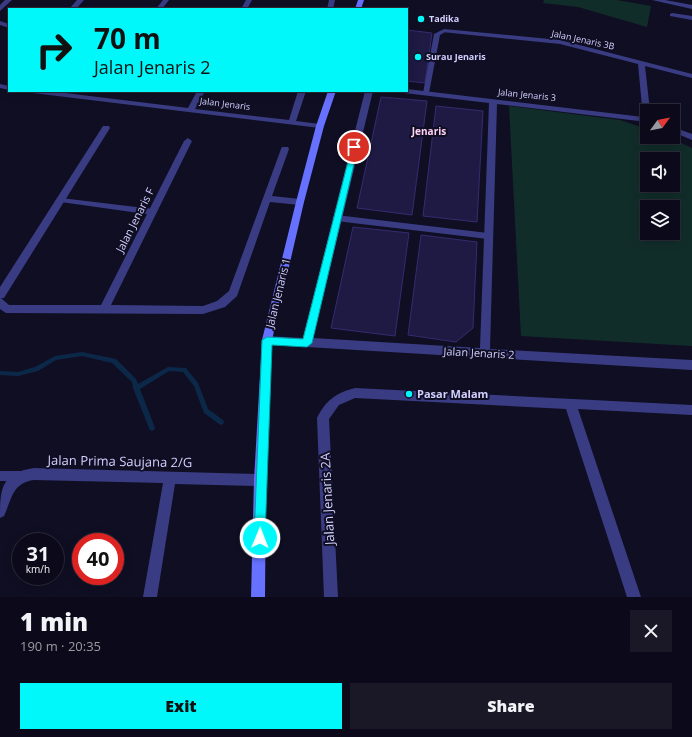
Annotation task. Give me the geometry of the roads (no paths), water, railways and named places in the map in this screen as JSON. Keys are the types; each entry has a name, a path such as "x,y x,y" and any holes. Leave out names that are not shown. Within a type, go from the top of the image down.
{"street":[{"path":"0,9 9,0"},
{"path":"73,8 81,0"},
{"path":"655,0 692,7"},
{"name":"Jalan Jenaris 3B","path":"444,31 560,42 692,76"},
{"path":"641,62 645,104"},
{"name":"Jalan Jenaris","path":"40,92 320,126"},
{"path":"97,100 102,92"},
{"path":"191,110 200,92"},
{"path":"292,122 302,92"},
{"name":"Jalan Jenaris 1","path":"258,597 260,480 267,340 300,202 320,126 332,92"},
{"path":"307,343 336,218 368,92"},
{"name":"Jalan Jenaris 3","path":"408,92 640,118"},
{"path":"485,353 493,101"},
{"path":"0,295 106,128"},
{"path":"680,132 692,137"},
{"name":"Jalan Jenaris F","path":"104,310 188,141"},
{"path":"0,302 6,309 104,310 203,310 221,304 233,293 285,149"},
{"path":"267,199 300,202"},
{"name":"Jalan Jenaris 2","path":"267,340 692,365"},
{"name":"Jalan Jenaris 2A","path":"331,597 323,418 331,404 340,397 355,393 570,403"},
{"path":"634,597 570,403 692,410"},
{"name":"Jalan Prima Saujana 2/G","path":"20,476 34,474 260,480"},
{"path":"0,512 9,488 20,476"},
{"path":"150,597 170,477"}],"lane":[{"path":"672,15 692,18"},
{"path":"426,94 437,34 444,31"},
{"path":"60,200 153,212"},
{"path":"336,218 488,236"},
{"path":"0,476 20,476"}],"waterway":[{"path":"0,373 18,374 36,369 55,358 82,354 114,361 134,381 137,388"},
{"path":"137,388 168,369 184,370 196,385 206,411 221,422"},
{"path":"137,388 152,428"}],"place":[{"name":"Tadika","path":"421,19"},
{"name":"Surau Jenaris","path":"418,57"},
{"name":"Pasar Malam","path":"409,394"}],"district":[{"name":"Jenaris","path":"429,131"}]}
